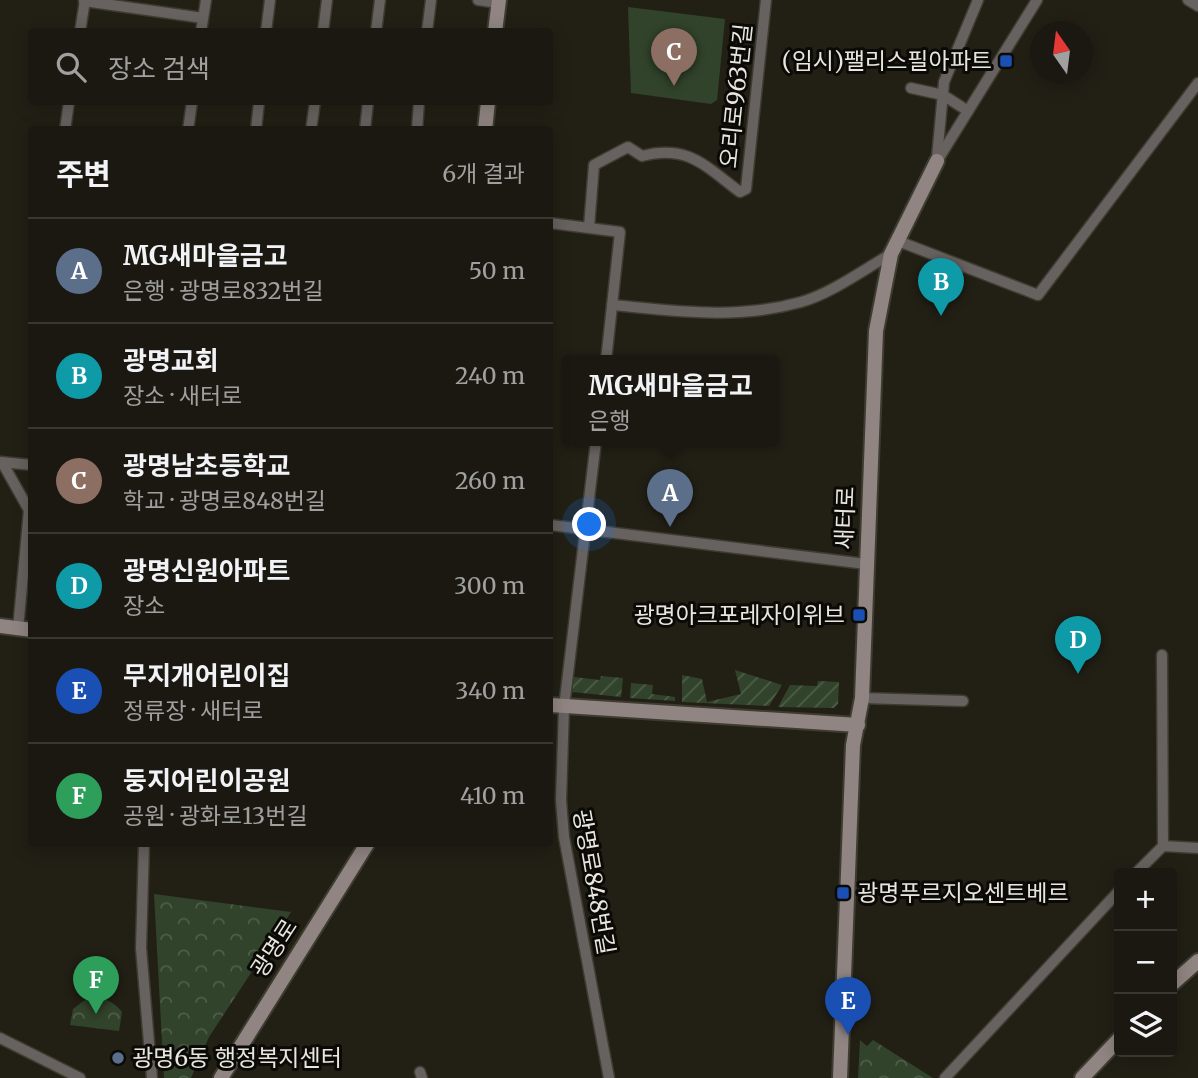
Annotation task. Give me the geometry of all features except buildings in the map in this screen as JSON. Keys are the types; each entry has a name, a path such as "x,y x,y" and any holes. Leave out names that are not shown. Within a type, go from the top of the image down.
{"street":[{"path":"202,28 206,0"},
{"path":"266,28 270,0"},
{"path":"324,28 327,0"},
{"path":"376,28 380,0"},
{"path":"428,28 431,0"},
{"path":"478,0 499,1 496,28"},
{"name":"오리로963번길","path":"589,228 594,165 628,147 642,156 665,150 694,158 740,192 746,189 766,0"},
{"path":"937,161 944,82 978,0"},
{"name":"새터로","path":"840,1078 853,745 862,698 876,331 894,247 937,161 1037,0"},
{"path":"1188,0 1198,6"},
{"path":"81,28 85,1 203,19"},
{"path":"612,305 704,314 759,311 803,302 894,247 1038,295 1198,83"},
{"path":"911,88 943,95 968,111"},
{"path":"66,126 69,105"},
{"path":"189,126 192,105"},
{"path":"256,126 259,105"},
{"path":"312,126 315,105"},
{"path":"365,126 368,105"},
{"path":"417,126 419,105"},
{"path":"485,126 488,105"},
{"path":"940,125 946,134 954,135"},
{"path":"553,223 620,232 607,355"},
{"name":"광명로848번길","path":"595,446 587,529 556,706 564,837 609,1078"},
{"path":"1,462 28,465"},
{"path":"1,462 28,508"},
{"path":"553,525 866,564"},
{"path":"0,626 24,630 28,534"},
{"path":"1141,868 1163,846 1162,655"},
{"path":"862,698 963,701"},
{"path":"556,706 858,725"},
{"path":"1163,846 1198,848"},
{"path":"144,847 141,948 152,1078"},
{"name":"광명로","path":"221,1078 365,847"},
{"path":"945,1078 997,1018 1114,896"},
{"path":"1177,980 1198,961"},
{"path":"0,1038 80,1078"},
{"path":"1082,1078 1114,1044"}],"green space":[{"path":"628,7 725,19 717,100 711,104 631,93"},
{"path":"735,670 782,685 769,706 682,702 682,675 702,679 707,702 741,694"},
{"path":"601,676 623,678 621,697 572,692 574,677 600,680"},
{"path":"818,681 839,682 838,704 834,708 778,707 790,685 817,686"},
{"path":"631,683 653,685 652,694 675,697 675,701 630,698"},
{"path":"154,894 291,912 209,1037 191,1078 164,1078"},
{"path":"90,996 108,1001 122,1012 119,1031 70,1025 73,1009"},
{"path":"860,1040 867,1046 873,1040 933,1078 858,1078"}],"place":[{"name":"(임시)팰리스필아파트","path":"1006,61"},
{"name":"광명남초등학교","path":"674,86"},
{"name":"광명교회","path":"941,316"},
{"name":"MG새마을금고","path":"670,527"},
{"name":"광명아크포레자이위브","path":"859,615"},
{"name":"광명신원아파트","path":"1078,674"},
{"name":"광명푸르지오센트베르","path":"843,893"},
{"name":"둥지어린이공원","path":"96,1014"},
{"name":"무지개어린이집","path":"848,1035"},
{"name":"광명6동 행정복지센터","path":"118,1058"}]}
